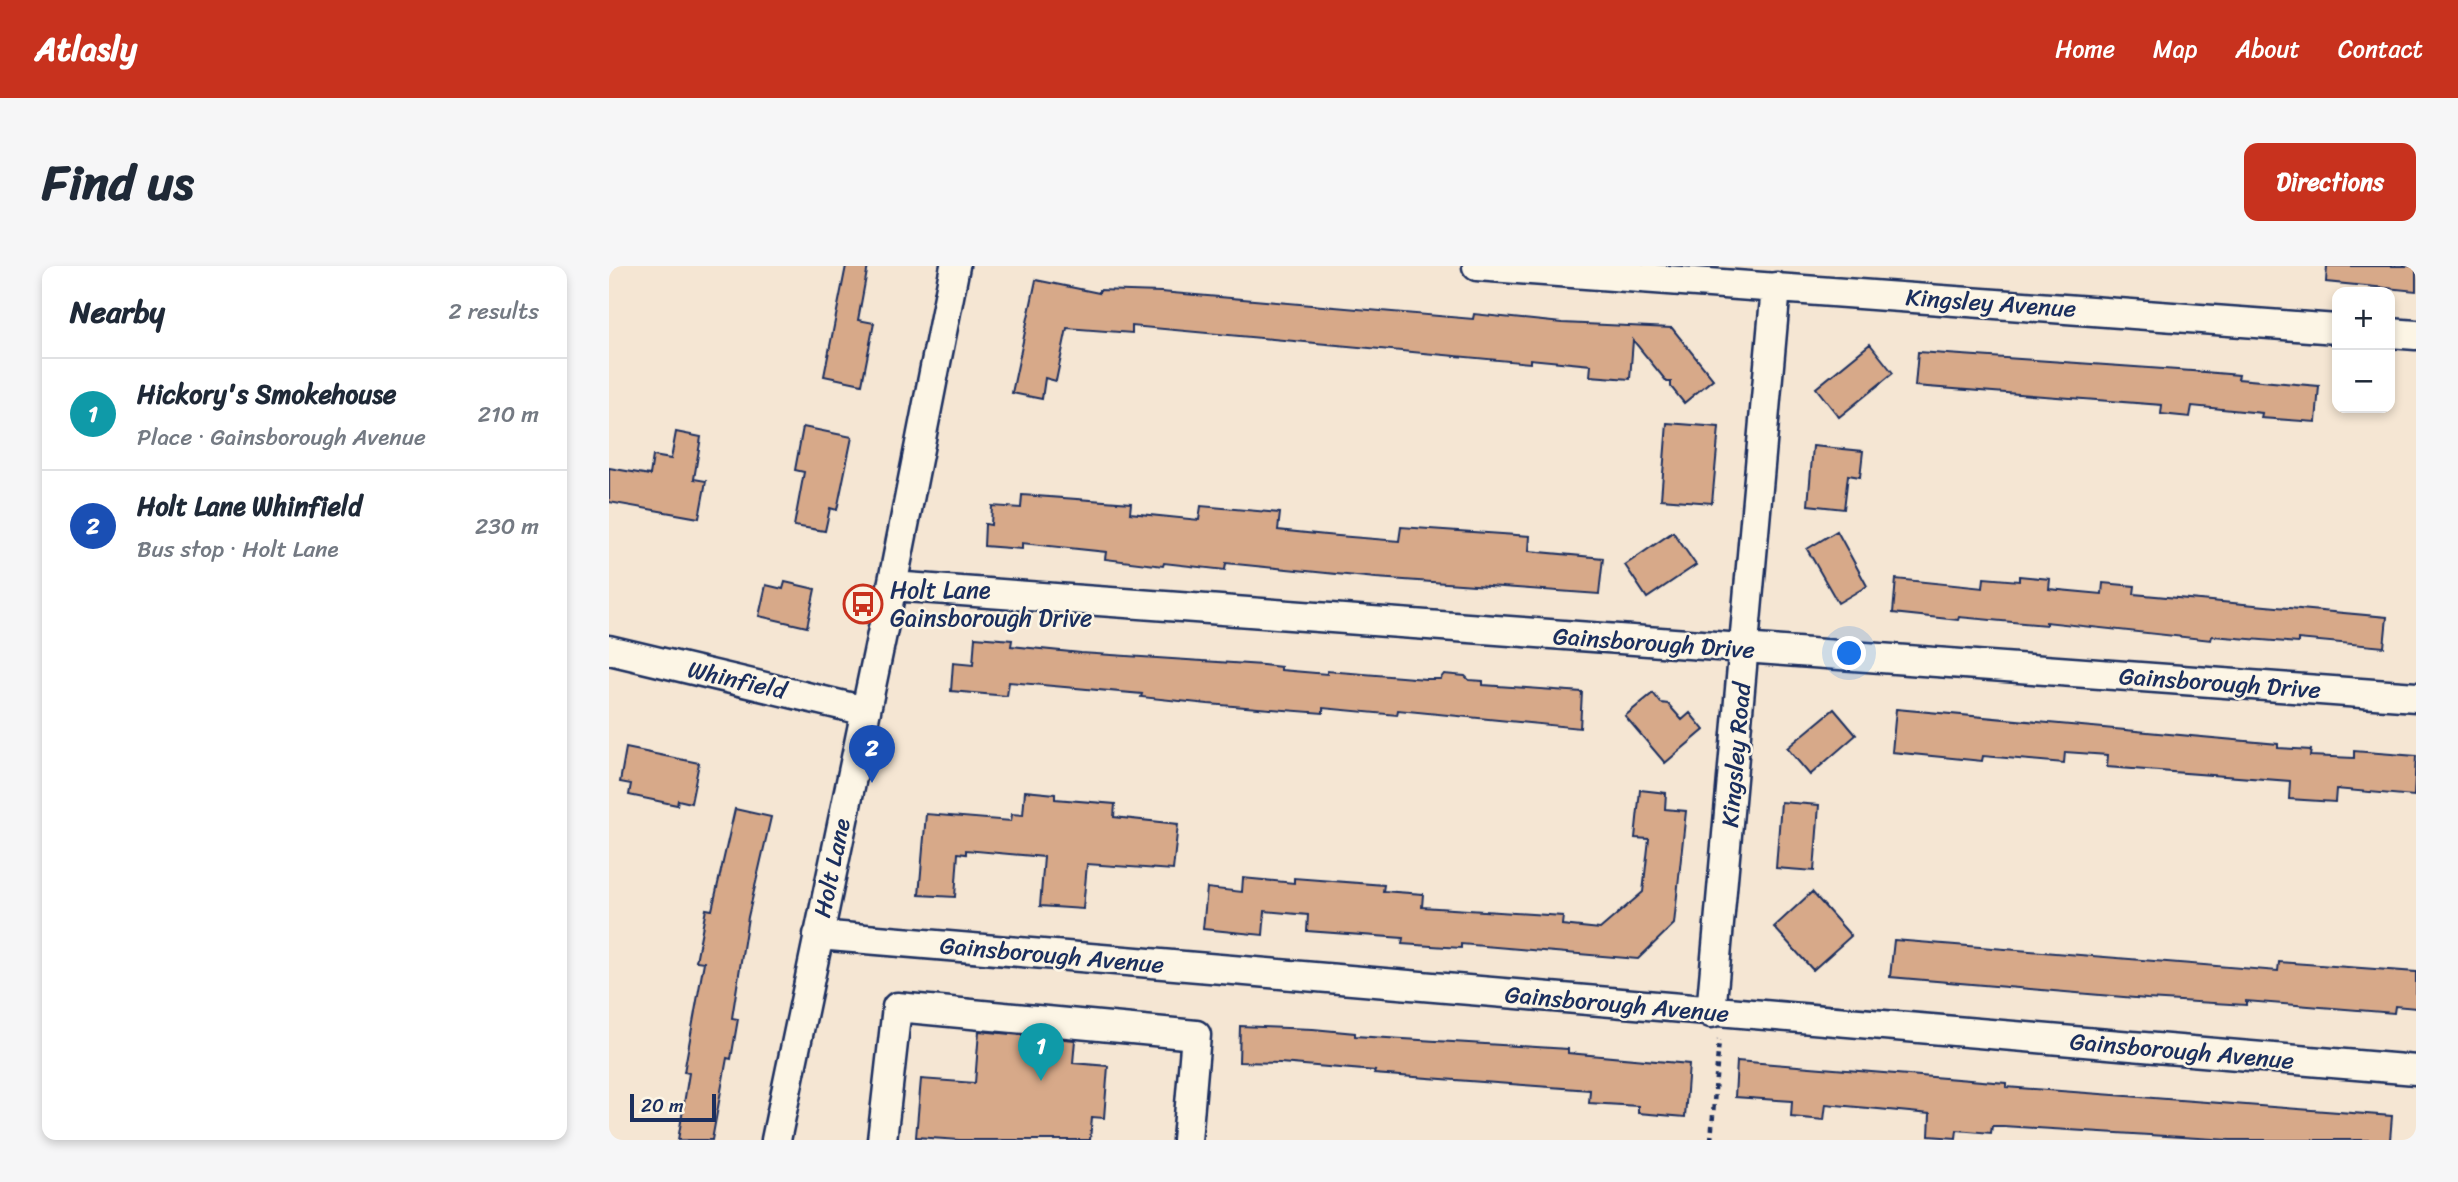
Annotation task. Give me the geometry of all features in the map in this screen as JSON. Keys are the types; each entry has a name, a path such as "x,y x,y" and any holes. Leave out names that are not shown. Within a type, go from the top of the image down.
{"street":[{"name":"Holt Lane","path":"776,1140 892,586 955,266"},
{"name":"Kingsley Avenue","path":"1477,266 2332,329"},
{"name":"Kingsley Road","path":"1716,1013 1776,287"},
{"path":"2395,333 2416,335"},
{"name":"Gainsborough Drive","path":"892,586 2416,697"},
{"name":"Whinfield","path":"609,650 866,711"},
{"name":"Gainsborough Avenue","path":"818,935 1716,1013 2416,1070"},
{"path":"882,1140 897,1007 1196,1035 1187,1140"}],"path":[{"path":"1711,1140 1716,1013"}],"building":[{"path":"846,266 868,266 858,320 874,323 862,384 824,376"},
{"path":"2327,266 2416,266 2416,291 2326,282"},
{"path":"1036,280 1099,293 1099,290 1161,292 1473,319 1474,314 1562,323 1672,328 1713,379 1684,403 1671,387 1671,382 1667,382 1633,340 1630,379 1590,376 1591,365 1530,359 1530,363 1132,326 1132,333 1067,328 1056,381 1045,378 1042,399 1012,393"},
{"path":"1870,344 1893,373 1839,417 1816,388"},
{"path":"1918,352 2192,371 2239,375 2238,379 2319,386 2316,422 2261,418 2262,413 2192,406 2190,417 2161,414 2162,405 1915,386"},
{"path":"1667,423 1719,427 1712,503 1661,499"},
{"path":"803,427 852,437 837,510 830,508 825,531 794,526 804,472 795,470"},
{"path":"676,432 701,437 694,479 706,481 699,518 609,502 609,468 650,475 653,456 671,459"},
{"path":"1813,446 1863,451 1860,477 1848,475 1844,509 1808,505"},
{"path":"1022,495 1131,503 1130,513 1199,520 1201,506 1280,513 1278,530 1399,541 1401,527 1530,536 1529,551 1603,558 1599,594 1376,578 1226,563 1225,570 1164,563 1163,566 1105,559 1106,552 1022,543 1022,549 984,546 985,524 991,525 992,506 1021,508"},
{"path":"1837,531 1867,586 1838,603 1807,549"},
{"path":"1673,532 1696,565 1647,598 1625,565"},
{"path":"2019,576 2050,579 2049,589 2102,594 2103,583 2135,586 2134,594 2387,617 2384,647 2298,639 2298,643 2212,636 2211,640 2046,622 2046,625 1959,617 1958,620 1893,613 1896,579 1983,588 1984,578 2019,581"},
{"path":"785,582 815,589 807,627 759,616 766,585 783,589"},
{"path":"975,637 1012,640 1011,646 1081,653 1263,665 1281,667 1281,670 1327,674 1327,671 1440,679 1444,674 1483,681 1483,685 1582,692 1580,728 1398,710 1397,715 1323,708 1323,713 1208,704 1141,697 1142,694 1009,682 1007,696 951,691 953,663 973,665"},
{"path":"1653,693 1661,703 1668,704 1682,720 1690,713 1704,730 1665,763 1625,716"},
{"path":"1834,709 1856,735 1810,775 1787,748"},
{"path":"1896,709 2278,744 2278,748 2311,750 2310,756 2354,758 2354,751 2416,756 2414,796 2336,789 2335,802 2289,799 2290,781 2107,767 2108,755 2065,752 2064,763 1983,756 1982,761 1892,752"},
{"path":"626,748 699,763 691,803 678,800 677,805 629,795 631,784 620,782"},
{"path":"1640,790 1666,793 1665,809 1686,811 1674,924 1638,959 1461,944 1461,948 1402,944 1403,938 1307,931 1308,915 1265,911 1263,935 1203,929 1207,888 1242,892 1243,878 1294,883 1294,878 1384,885 1383,891 1423,894 1422,907 1563,916 1562,925 1600,929 1643,892 1649,839 1635,838"},
{"path":"1025,791 1055,794 1055,799 1115,804 1114,817 1178,824 1173,870 1087,864 1083,909 1040,906 1044,857 966,850 966,854 958,853 955,897 919,895 926,814 1011,821 1012,814 1023,815"},
{"path":"1781,802 1819,805 1814,871 1776,868"},
{"path":"735,809 771,817 748,917 732,1018 738,1019 731,1059 727,1058 712,1140 678,1140 689,1073 684,1072 704,962 696,961 706,909 712,910"},
{"path":"1812,892 1851,936 1813,970 1774,927"},
{"path":"1894,940 2278,971 2279,962 2416,972 2416,1008 2395,1006 2394,1013 2246,1001 2246,1005 1890,977"},
{"path":"1240,1026 1313,1029 1355,1033 1355,1036 1568,1049 1568,1053 1689,1064 1685,1117 1638,1113 1638,1106 1589,1103 1590,1090 1374,1074 1375,1071 1280,1063 1239,1062"},
{"path":"979,1031 1075,1040 1073,1063 1108,1066 1104,1118 1092,1117 1090,1140 960,1140 916,1137 921,1079 975,1083"},
{"path":"1737,1061 2006,1083 2006,1087 2392,1116 2390,1140 2230,1140 2003,1126 1992,1126 1991,1133 1957,1130 1956,1138 1929,1136 1930,1114 1826,1104 1824,1120 1791,1117 1792,1101 1735,1097"}],"place":[{"name":"Holt Lane Gainsborough Drive","path":"863,604"},
{"name":"Holt Lane Whinfield","path":"872,783"},
{"name":"Hickory's Smokehouse","path":"1041,1081"}]}
